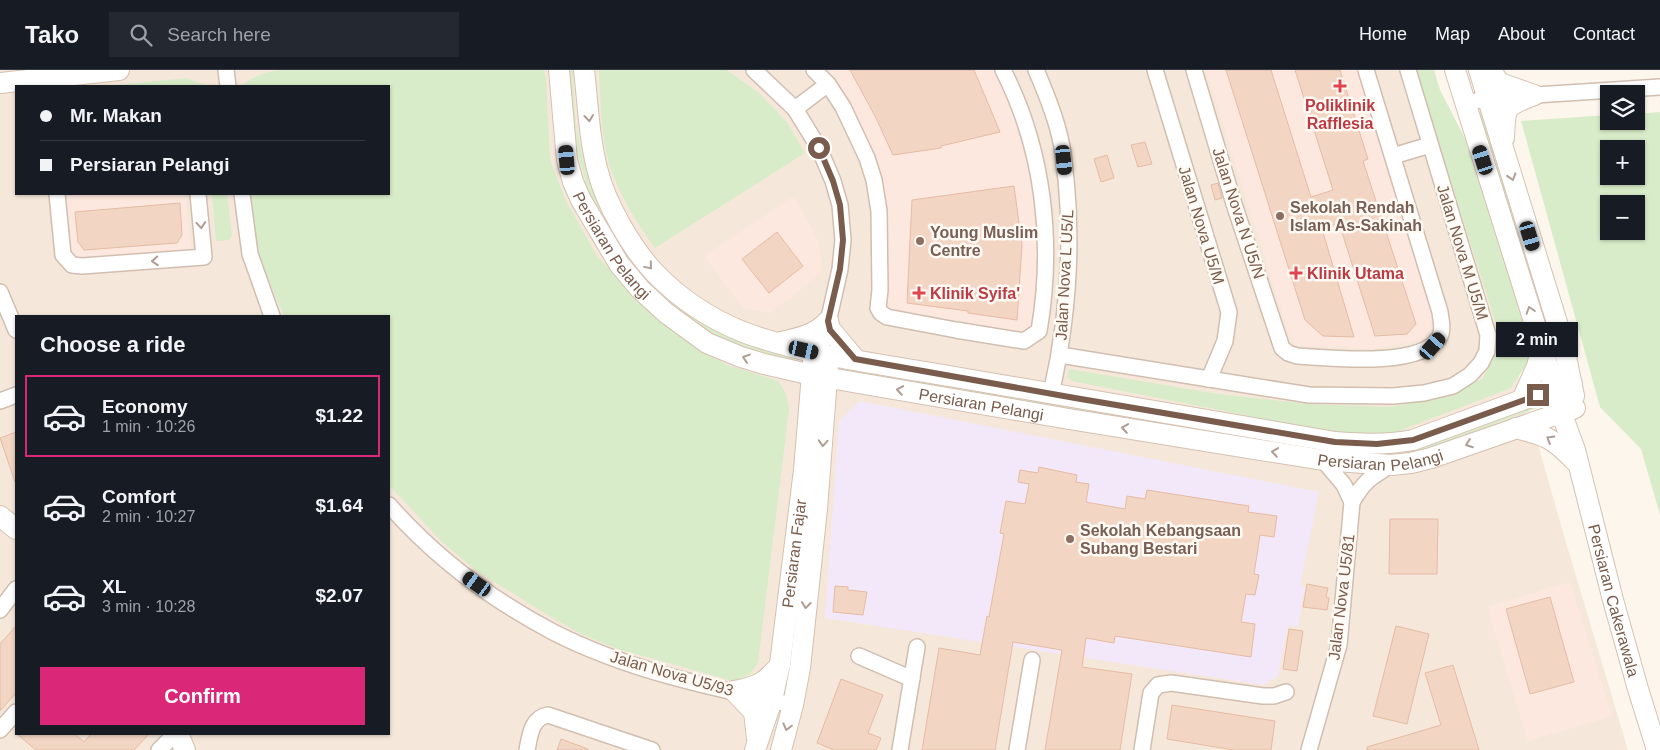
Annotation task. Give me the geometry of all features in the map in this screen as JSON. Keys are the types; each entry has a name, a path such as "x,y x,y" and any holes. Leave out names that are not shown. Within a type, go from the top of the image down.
{"street":[{"path":"0,83 44,82 119,70"},
{"path":"226,70 228,85"},
{"name":"Persiaran Pelangi","path":"584,70 592,144 598,174 610,204 637,252 656,274 678,294 709,316 742,331 776,343 824,342 855,359 1335,442 1377,444 1413,440 1563,387"},
{"path":"754,70 795,109 819,148 833,181 840,205 843,240 840,269 824,342 819,376 817,509 800,668 781,750"},
{"path":"814,70 828,84 843,107 867,158 874,180 879,211 880,290 878,308 881,314 887,317 1024,341 1039,331 1043,312 1047,248 1040,180 1033,148 1016,96 1003,70"},
{"name":"Jalan Nova L U5/L","path":"1036,70 1046,91 1062,142 1069,215 1064,324 1060,355 1051,394"},
{"name":"Jalan Nova U5/M","path":"1155,70 1229,312 1226,341 1210,379"},
{"name":"Jalan Nova N U5/N","path":"1194,70 1234,204 1282,348 1288,353 1298,356 1374,360 1416,354 1433,346 1441,337 1440,312 1393,156"},
{"path":"1366,70 1393,156 1430,145"},
{"name":"Jalan Nova M U5/M","path":"1060,355 1309,395 1392,396 1424,393 1454,386 1470,375 1481,363 1487,351 1488,335 1408,70"},
{"name":"Persiaran Cakerawala","path":"1455,70 1542,347 1563,387"},
{"name":"Persiaran Cakerawala","path":"1479,70 1563,342 1563,387 1576,457 1633,672 1657,750"},
{"path":"1490,70 1500,83 1534,95"},
{"name":"Persiaran Pelangi","path":"558,71 567,160 573,182 581,200 619,264 640,289 666,313 707,342 741,357 786,370 853,382 1323,460 1391,465 1431,458 1568,410"},
{"path":"795,109 828,84"},
{"path":"1465,104 1487,98 1660,87"},
{"path":"1503,147 1506,110 1511,104 1534,95"},
{"path":"57,195 63,255 72,265 82,266 204,257 198,195"},
{"path":"242,195 250,254 272,315"},
{"path":"0,292 15,328"},
{"path":"776,343 806,336 822,328 824,342"},
{"path":"824,342 830,330 855,359"},
{"path":"1522,400 1537,366 1542,347"},
{"path":"786,370 817,412"},
{"path":"817,412 853,382"},
{"path":"0,401 15,395"},
{"name":"Persiaran Fajar","path":"756,747 772,700 780,664 817,412"},
{"path":"1515,428 1542,434 1576,457"},
{"path":"1323,460 1344,484 1352,502"},
{"path":"1352,502 1362,485 1391,465"},
{"name":"Jalan Nova U5/81","path":"1309,750 1338,645 1352,502"},
{"name":"Jalan Nova U5/93","path":"390,506 425,542 462,574 507,605 554,632 638,666 793,704"},
{"path":"0,516 15,527"},
{"path":"0,610 15,590"},
{"path":"900,750 916,647"},
{"path":"859,656 912,679"},
{"path":"1017,750 1032,660"},
{"path":"734,691 753,688 760,684 769,678 780,664"},
{"path":"1142,750 1151,693 1158,684 1171,683 1263,696 1274,696 1286,692"},
{"path":"734,691 754,712 756,747"},
{"path":"0,730 15,713"},
{"path":"527,750 536,720 548,715 652,750"},
{"path":"159,750 175,735"},
{"path":"177,735 185,750"}],"shaded area":[{"path":"0,70 1431,70 1567,546 1628,750 0,750"},
{"path":"822,70 993,70 1008,99 1028,165 1039,250 1033,325 1022,332 887,309 886,200 879,167 845,96"},
{"path":"1206,70 1357,70 1432,312 1431,330 1421,340 1372,349 1295,345 1288,332"},
{"path":"62,195 185,195 191,252 78,259 68,249"},
{"path":"794,196 819,243 822,272 771,313 743,308 704,256"},
{"name":"Sekolah Kebangsaan Subang Bestari","path":"860,401 1319,492 1300,585 1305,587 1298,627 1288,626 1278,676 1264,685 825,618 839,421"},
{"path":"1570,582 1612,716 1528,741 1487,607"}],"green space":[{"path":"543,70 546,77 550,159 565,199 597,256 634,296 682,338 727,365 778,381 786,393 789,409 758,663 750,674 733,681 618,649 583,635 477,571 443,543 390,486 390,315 284,315 257,253 250,195 390,195 390,85 243,85 262,74 272,71"},
{"path":"568,70 573,70 575,117 579,141 600,210 617,243 639,272 664,297 692,317 724,335 797,359 798,362 795,364 737,347 703,330 643,282 603,225 589,192 579,159 572,125"},
{"path":"599,70 727,70 759,93 774,108 788,124 805,153 655,248 630,209 610,167 603,131"},
{"path":"1416,70 1434,70 1440,90 1471,150 1531,349 1529,360 1511,388 1386,436 1336,433 1072,381 1067,377 1069,369 1218,394 1307,404 1390,407 1446,394 1482,379 1492,362 1498,339 1496,324"},
{"path":"186,78 205,85 117,85"},
{"path":"1481,111 1555,349 1553,351 1475,112"},
{"path":"1660,112 1660,515 1641,449 1600,407 1521,121 1600,116 1600,130 1645,130 1645,113"},
{"path":"212,195 227,195 232,235 229,240 216,241"},
{"path":"846,367 1299,444 1298,449 845,372"},
{"path":"1545,402 1545,405 1414,454 1389,457 1364,453 1389,453 1413,450"}],"building":[{"path":"850,70 974,70 1000,132 941,146 941,148 893,155 876,118"},
{"path":"1226,70 1271,70 1311,197 1333,190 1295,70 1340,70 1368,159 1363,161 1416,324 1407,334 1375,336 1339,223 1322,229 1354,337 1323,336 1305,320"},
{"path":"1145,142 1152,164 1138,167 1131,145"},
{"path":"1107,155 1114,178 1101,182 1094,159"},
{"path":"1218,183 1222,198 1215,200 1211,185"},
{"path":"1014,186 1022,245 1017,320 907,303 912,200"},
{"path":"180,203 182,235 177,243 84,250 78,242 75,212"},
{"path":"777,232 803,266 769,293 742,259"},
{"path":"15,432 15,482 0,438"},
{"path":"1039,467 1077,475 1076,482 1089,484 1086,502 1125,509 1127,496 1145,499 1147,490 1249,506 1248,512 1277,516 1274,537 1260,535 1254,574 1259,575 1255,595 1246,594 1241,622 1255,624 1251,657 1115,636 1114,643 1086,638 1082,667 1132,674 1120,750 1045,750 1062,650 1013,642 995,750 922,750 939,648 980,655 1004,534 1000,533 1006,501 1025,504 1029,484 1018,482 1020,470 1038,473"},
{"path":"1390,519 1438,519 1437,574 1389,574"},
{"path":"1307,584 1328,588 1326,597 1329,598 1327,610 1303,607"},
{"path":"835,586 848,587 848,590 867,592 863,615 833,612"},
{"path":"1550,597 1574,682 1530,694 1506,609"},
{"path":"1396,626 1429,634 1407,724 1373,716"},
{"path":"15,627 15,694 0,711 0,644"},
{"path":"1289,629 1303,631 1297,671 1283,669"},
{"path":"1453,665 1479,750 1367,750 1367,747 1441,725 1425,673"},
{"path":"841,679 883,695 868,733 881,738 876,750 834,750 817,743"},
{"path":"1172,705 1275,721 1271,750 1234,750 1167,739"},
{"path":"18,735 76,735 84,742 90,735 148,735 134,750 36,750"},
{"path":"561,739 588,749 588,750 557,750"}],"place":[{"name":"Poliklinik Rafflesia","path":"1340,86"},
{"name":"Sekolah Rendah Islam As-Sakinah","path":"1280,216"},
{"name":"Young Muslim Centre","path":"920,241"},
{"name":"Klinik Utama","path":"1296,273"},
{"name":"Klinik Syifa'","path":"919,293"},
{"name":"Sekolah Kebangsaan Subang Bestari","path":"1070,539"}],"route":[{"path":"819,148 833,181 840,205 843,240 840,269 828,321 830,330 855,359 1335,442 1396,444 1413,440 1538,395"}]}
